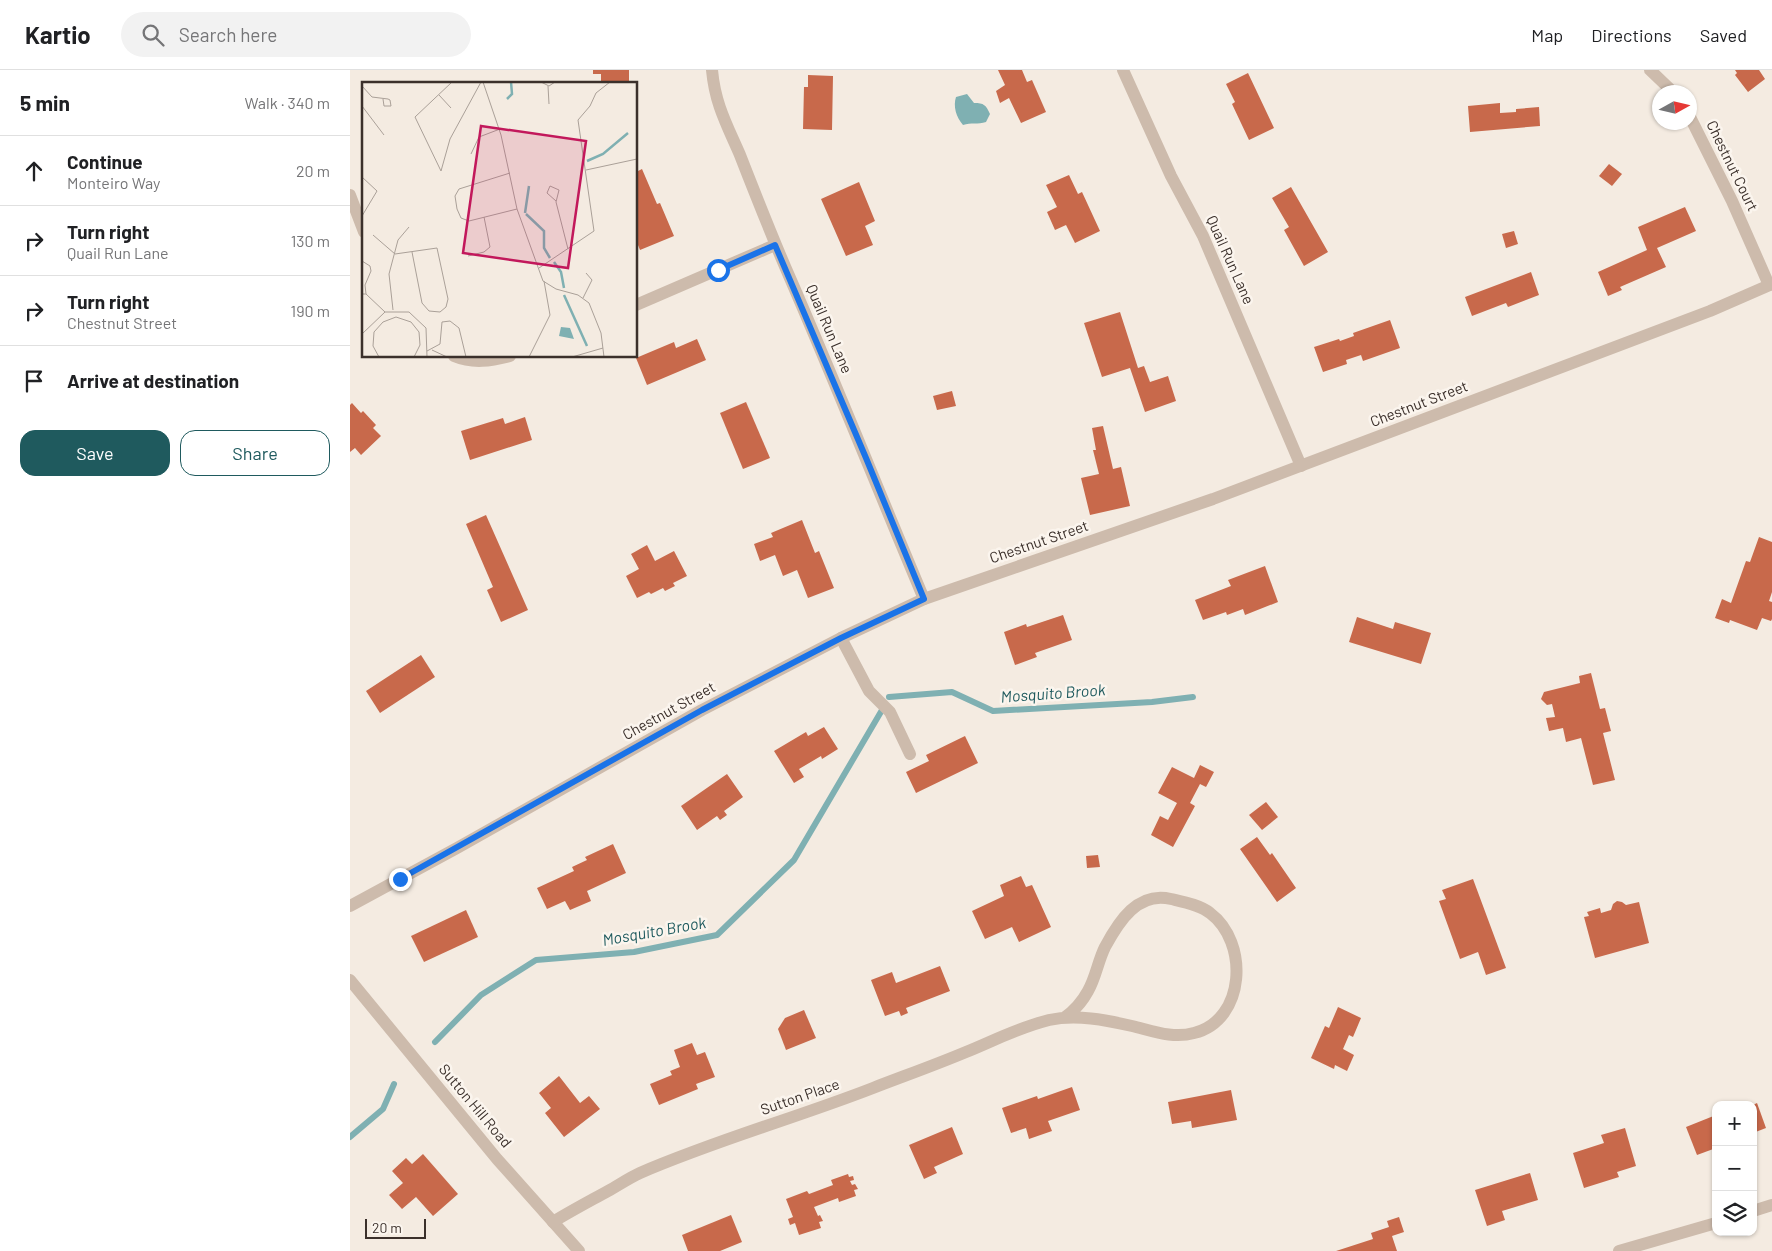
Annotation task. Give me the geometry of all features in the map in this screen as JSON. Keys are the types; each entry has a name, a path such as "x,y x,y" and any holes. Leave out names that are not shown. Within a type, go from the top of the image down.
{"street":[{"name":"Quail Run Lane","path":"712,70 713,90 719,110 736,145 775,245 856,433 924,599"},
{"name":"Quail Run Lane","path":"1123,70 1171,176 1202,236 1301,466"},
{"path":"1650,70 1666,85"},
{"name":"Chestnut Court","path":"1696,130 1771,284"},
{"path":"350,195 362,227"},
{"path":"638,304 775,245"},
{"name":"Chestnut Street","path":"350,906 458,848 702,710 841,638 924,599 1159,518 1301,466 1701,315 1771,284"},
{"path":"460,358 487,362 502,358"},
{"path":"841,638 869,690 890,712 910,754"},
{"name":"Sutton Place","path":"553,1222 638,1174 732,1138 808,1113 1015,1031 1051,1019 1078,1017 1104,1020 1176,1035 1193,1034 1216,1023 1230,1003 1236,988 1237,967 1233,948 1223,925 1210,912 1187,902 1161,896 1143,900 1133,907 1105,948 1087,994 1075,1010 1064,1018"},
{"name":"Sutton Hill Road","path":"350,980 497,1159 579,1251"},
{"path":"1757,1210 1772,1205"},
{"path":"1619,1251 1712,1224"}],"water":[{"path":"967,94 974,103 982,104 987,108 990,114 986,122 963,125 956,111 955,100 956,97"}],"building":[{"path":"593,70 629,70 629,82 601,82 601,74 593,74"},
{"path":"998,70 1022,70 1027,82 1032,80 1046,112 1021,123 1009,98 1000,103 996,91 1005,85"},
{"path":"1735,70 1759,70 1765,79 1748,92 1735,75 1737,73"},
{"path":"1248,73 1274,128 1249,140 1232,104 1235,102 1226,84"},
{"path":"808,75 833,76 832,130 803,129 804,87 808,87"},
{"path":"1500,103 1500,113 1516,112 1516,109 1539,107 1540,126 1470,132 1468,106"},
{"path":"1609,164 1622,174 1612,186 1599,176"},
{"path":"642,169 657,204 660,203 674,236 640,250 638,245 638,171"},
{"path":"1069,175 1078,194 1082,192 1100,231 1075,243 1066,225 1055,230 1047,212 1057,207 1046,185"},
{"path":"859,182 875,221 865,226 873,245 846,256 821,199"},
{"path":"1291,187 1328,252 1304,266 1284,230 1289,227 1272,198"},
{"path":"1685,207 1696,231 1657,248 1666,267 1620,287 1622,290 1608,296 1598,272 1647,250 1638,227"},
{"path":"1514,231 1518,244 1506,248 1502,234"},
{"path":"1531,272 1539,295 1508,307 1506,303 1472,316 1465,297"},
{"path":"1120,312 1138,368 1144,366 1150,382 1168,376 1176,401 1145,412 1130,368 1102,377 1084,323"},
{"path":"1390,320 1400,348 1363,361 1361,355 1346,360 1347,364 1323,372 1314,347 1339,339 1340,341 1354,336 1353,333"},
{"path":"697,339 706,360 647,385 636,358 674,342 676,348"},
{"path":"952,391 956,406 937,410 933,396"},
{"path":"746,402 770,458 743,469 720,413"},
{"path":"352,403 361,413 363,411 376,425 373,428 381,436 361,455 355,448 350,452 350,405"},
{"path":"525,417 532,440 470,460 461,431 503,418 505,424"},
{"path":"1103,426 1113,469 1121,467 1130,506 1090,515 1081,478 1099,474 1093,450 1096,450 1092,428"},
{"path":"486,515 528,610 501,622 487,590 493,587 466,524"},
{"path":"802,520 815,553 819,551 834,588 808,598 797,570 783,576 775,555 760,561 754,544 773,537 771,533"},
{"path":"1759,537 1772,542 1772,592 1769,601 1772,602 1772,619 1771,621 1762,618 1757,630 1730,620 1729,623 1715,618 1722,599 1731,603 1746,561 1750,562"},
{"path":"647,545 655,561 674,551 687,576 673,583 675,586 665,591 663,588 637,598 626,576 639,569 631,554"},
{"path":"1265,566 1278,602 1245,615 1243,609 1227,615 1226,612 1203,620 1195,600 1231,586 1228,580"},
{"path":"1063,615 1072,640 1035,653 1037,657 1015,665 1004,632 1026,624 1027,627"},
{"path":"1357,617 1393,629 1395,622 1431,633 1421,664 1349,642"},
{"path":"421,655 435,677 380,713 366,691"},
{"path":"1591,673 1600,709 1605,708 1611,731 1603,733 1615,780 1593,785 1581,738 1566,742 1563,728 1549,731 1546,718 1555,717 1552,704 1547,705 1541,699 1544,692 1580,683 1579,676"},
{"path":"824,727 838,749 822,759 821,756 799,769 804,777 794,783 774,751 806,732 808,736"},
{"path":"965,736 978,763 916,793 906,772 929,761 926,755"},
{"path":"1200,765 1214,772 1206,787 1200,784 1190,803 1195,806 1173,847 1151,835 1160,816 1168,820 1177,803 1158,793 1172,767 1194,778"},
{"path":"727,774 743,797 724,811 727,815 720,820 717,816 697,830 681,806"},
{"path":"1266,802 1278,817 1262,830 1249,815"},
{"path":"1257,837 1270,855 1272,853 1296,888 1277,902 1240,849"},
{"path":"613,844 626,873 587,891 591,901 570,910 565,901 547,909 537,888 574,871 572,867 587,860 585,857"},
{"path":"1098,855 1100,867 1087,868 1086,856"},
{"path":"1021,876 1026,887 1032,885 1051,927 1019,942 1012,927 985,939 972,911 1004,896 1000,885"},
{"path":"1473,879 1506,968 1486,975 1478,952 1460,959 1439,901 1446,899 1442,890"},
{"path":"1617,901 1626,905 1639,902 1649,943 1595,958 1584,917 1589,916 1587,912 1600,908 1601,913 1611,910 1613,904"},
{"path":"466,910 478,937 424,962 411,936"},
{"path":"940,966 950,991 906,1008 908,1013 901,1016 899,1011 885,1016 871,980 892,972 896,983"},
{"path":"1338,1007 1361,1018 1353,1037 1349,1035 1343,1049 1354,1055 1347,1071 1335,1065 1334,1069 1311,1058 1325,1026 1329,1028"},
{"path":"804,1010 816,1038 786,1050 778,1029 785,1018"},
{"path":"692,1043 697,1055 705,1052 715,1077 696,1084 698,1089 659,1105 650,1084 672,1075 670,1071 680,1067 674,1050"},
{"path":"559,1076 580,1103 589,1096 600,1109 564,1137 545,1113 551,1108 539,1093"},
{"path":"1072,1087 1080,1110 1048,1121 1052,1131 1029,1139 1026,1128 1011,1133 1002,1108 1037,1096 1038,1099"},
{"path":"1231,1090 1237,1120 1192,1128 1191,1121 1172,1124 1168,1102"},
{"path":"1757,1103 1766,1128 1757,1131"},
{"path":"1712,1117 1712,1149 1697,1155 1686,1127"},
{"path":"952,1127 963,1154 934,1167 937,1173 924,1179 909,1145"},
{"path":"1625,1128 1636,1166 1617,1172 1619,1177 1584,1188 1573,1153 1604,1143 1601,1135"},
{"path":"423,1154 458,1194 433,1216 416,1197 402,1209 389,1195 403,1183 392,1171 406,1158 412,1164"},
{"path":"1530,1173 1538,1200 1502,1211 1505,1220 1487,1226 1475,1190"},
{"path":"848,1174 849,1177 853,1176 854,1180 850,1181 858,1189 854,1190 856,1196 839,1202 838,1198 814,1207 818,1216 820,1215 823,1221 819,1222 821,1228 799,1235 795,1223 790,1225 788,1219 793,1217 786,1199 807,1191 809,1194 833,1185 831,1180"},
{"path":"731,1215 742,1242 720,1251 688,1251 682,1235"},
{"path":"1399,1217 1404,1232 1392,1236 1397,1251 1336,1251 1373,1239 1371,1233 1389,1227 1387,1221"}],"waterway":[{"name":"Mosquito Brook","path":"889,697 952,692 993,711 1152,702 1193,697"},
{"name":"Mosquito Brook","path":"435,1042 481,995 536,960 634,952 717,935 794,860 882,710"},
{"name":"Mosquito Brook","path":"350,1137 383,1109 394,1084"}],"route":[{"path":"400,879 702,710 841,638 924,599 775,245 718,270"}]}
